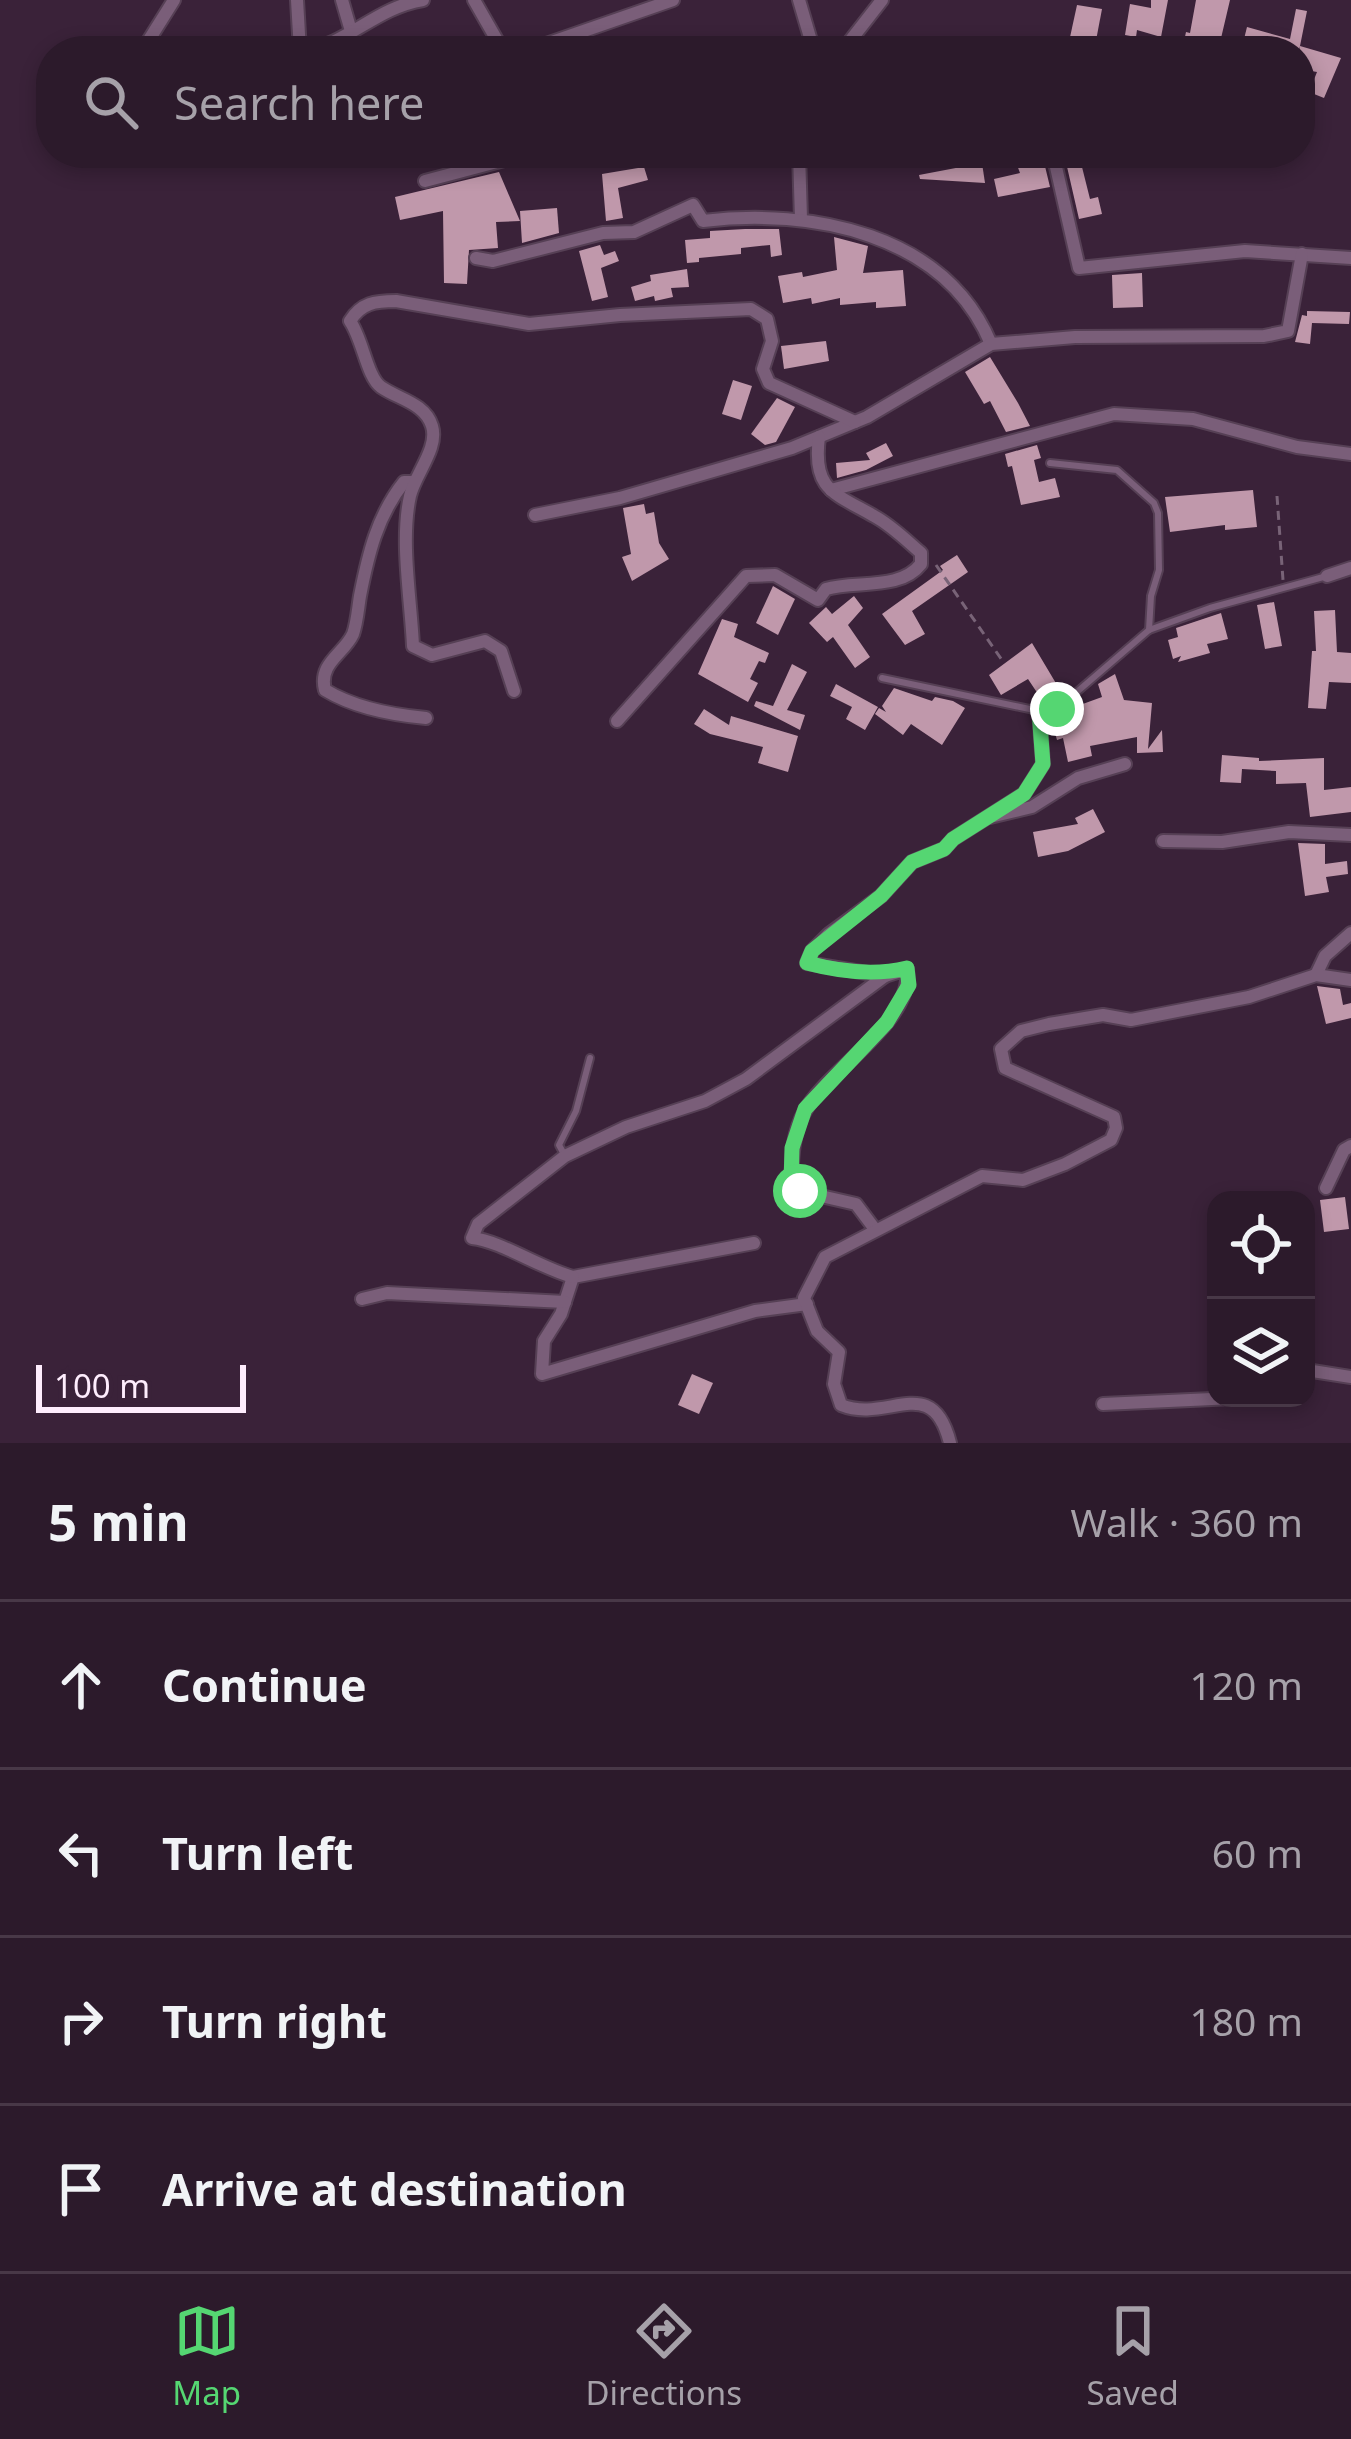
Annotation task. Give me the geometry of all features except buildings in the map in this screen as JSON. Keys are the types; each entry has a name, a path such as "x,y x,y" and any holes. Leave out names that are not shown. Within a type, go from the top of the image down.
{"street":[{"path":"151,36 174,0"},
{"path":"296,0 300,36"},
{"path":"342,0 351,31"},
{"path":"342,36 396,4 423,0"},
{"path":"474,0 495,36"},
{"path":"569,36 673,0"},
{"path":"799,0 810,36"},
{"path":"853,36 881,0"},
{"path":"425,181 474,168"},
{"path":"799,168 801,219"},
{"path":"1056,168 1079,268 1245,251 1351,258"},
{"path":"476,259 493,261 603,233 634,232 693,205 703,221 748,216 801,219 878,238 926,260 978,313 991,344"},
{"path":"535,515 620,498 819,437 856,422 991,344 1075,337 1264,336 1288,331 1302,254"},
{"path":"514,691 501,651 485,641 432,655 413,646 407,514 414,482 434,440 432,426 426,413 379,386 370,374 365,348 350,321 357,309 375,301 429,304 529,325 751,308 767,320 772,341 763,369 770,383 856,422"},
{"path":"831,490 1114,414 1193,419 1297,447 1351,454"},
{"path":"617,721 746,576 776,575 818,600 826,590 840,585 914,574 921,553 879,518 843,501 822,483 815,463 819,437"},
{"path":"414,482 404,482 388,502 369,551 352,636 330,661 322,680 325,690 340,699 361,701 385,715 427,718"},
{"path":"1327,576 1351,568"},
{"path":"885,976 807,963 829,934 881,896 912,862 944,849 1024,794 1043,764 1039,711"},
{"path":"988,817 1033,807 1078,778 1125,764"},
{"path":"1163,841 1222,842 1289,832 1351,835"},
{"path":"1316,975 1324,956 1351,933"},
{"path":"754,1243 573,1277 506,1252 491,1240 472,1238 478,1224 565,1156 626,1127 706,1101 746,1079 885,976 907,968 909,985 887,1022 805,1109 792,1148 791,1185 856,1204 874,1228"},
{"path":"950,1443 944,1418 931,1407 915,1402 861,1411 841,1405 834,1384 839,1352 817,1330 805,1298 825,1257 874,1228 982,1176 1023,1180 1111,1140 1114,1117 1005,1068 1000,1049 1021,1031 1102,1016 1131,1020 1249,997 1316,975 1351,980"},
{"path":"1326,1188 1344,1150 1351,1146"},
{"path":"573,1277 544,1341 542,1374 755,1311 807,1304"},
{"path":"362,1299 387,1293 565,1301"},
{"path":"1315,1371 1351,1377"},
{"path":"1102,1404 1207,1399"}],"lane":[{"path":"1050,463 1117,470 1154,503 1159,570 1151,596 1149,631"},
{"path":"882,678 1039,711 1057,709 1149,631 1210,608 1327,576"},
{"path":"565,1156 559,1145 576,1111 590,1058"}],"path":[{"path":"1277,496 1283,588"},
{"path":"921,553 932,559 1004,663"}],"route":[{"path":"800,1191 791,1185 792,1148 805,1109 887,1022 909,985 907,968 885,976 844,972 807,963 812,951 881,896 912,862 944,849 1024,794 1043,764 1039,711 1057,709"}]}
